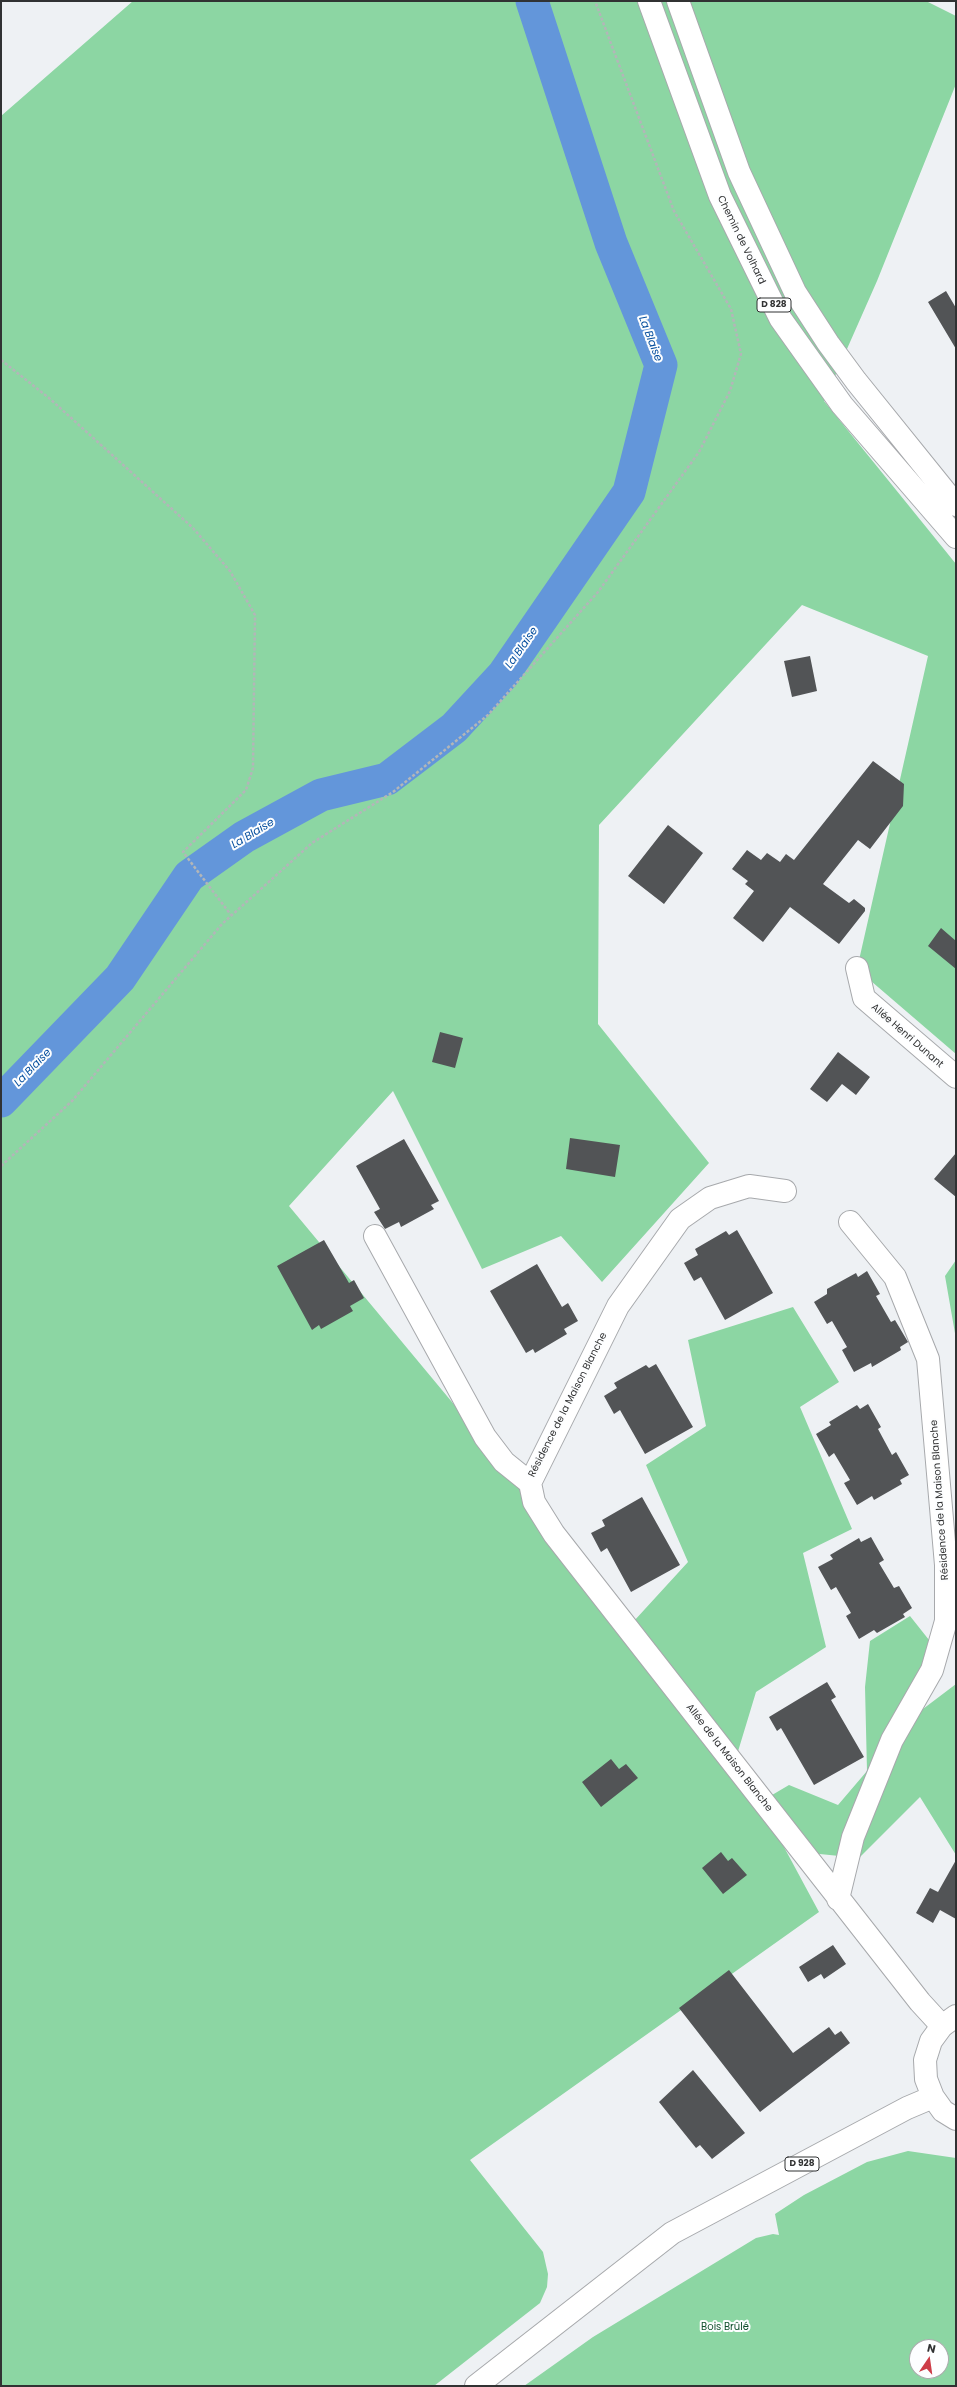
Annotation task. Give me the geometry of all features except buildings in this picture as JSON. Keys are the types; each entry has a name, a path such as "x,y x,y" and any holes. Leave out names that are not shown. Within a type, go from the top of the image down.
{"street":[{"name":"D 828","path":"678,1 739,172 795,292 828,343 856,381 956,505"},
{"name":"Chemin de Volhard","path":"650,5 720,196 780,318 842,406 956,537"},
{"name":"Allée Henri Dunant","path":"858,968 864,998 956,1077"},
{"name":"Résidence de la Maison Blanche","path":"375,1236 485,1437 504,1462 530,1482 618,1306 680,1219 710,1198 749,1186 785,1191"},
{"name":"Résidence de la Maison Blanche","path":"838,1899 853,1837 892,1740 932,1670 946,1621 946,1565 928,1359 895,1276 850,1222"},
{"name":"Allée de la Maison Blanche","path":"530,1482 534,1502 554,1534 920,2002 949,2021"},
{"path":"949,2021 931,2041 925,2060 926,2079 933,2097 944,2111 956,2119"},
{"name":"D 928","path":"476,2386 672,2234 906,2108 933,2097"}],"path":[{"path":"1,1166 72,1101 231,915 312,843 393,792 488,715 598,592 699,452 730,391 742,354 731,309 674,211 594,1"},
{"path":"1,360 49,398 193,528 230,571 255,615 253,768 246,790 183,852 231,915"}],"green space":[{"path":"133,1 926,1 956,16 956,84 877,281 824,401 956,564 956,1054 857,969 928,656 802,605 599,825 598,1024 709,1163 602,1282 561,1236 482,1269 393,1091 289,1206 634,1621 688,1562 646,1465 706,1426 688,1340 793,1307 839,1382 800,1407 852,1529 803,1553 826,1647 756,1692 736,1758 819,1912 470,2160 543,2252 548,2274 547,2287 540,2303 434,2386 1,2386 1,116"},
{"path":"956,1260 956,1339 945,1276"},
{"path":"910,1616 933,1645 919,1712 956,1684 956,1855 920,1797 859,1858 810,1853 767,1798 789,1785 838,1805 867,1771 865,1687 870,1641"},
{"name":"Bois Brûlé","path":"908,2151 956,2158 956,2386 524,2386 593,2337 756,2238 773,2234 779,2235 775,2214 804,2195 867,2162"}],"waterway":[{"name":"La Blaise","path":"1,1101 120,978 189,876 244,837 321,795 387,779 454,728 503,675 629,492 661,365 611,243 532,1"}]}
